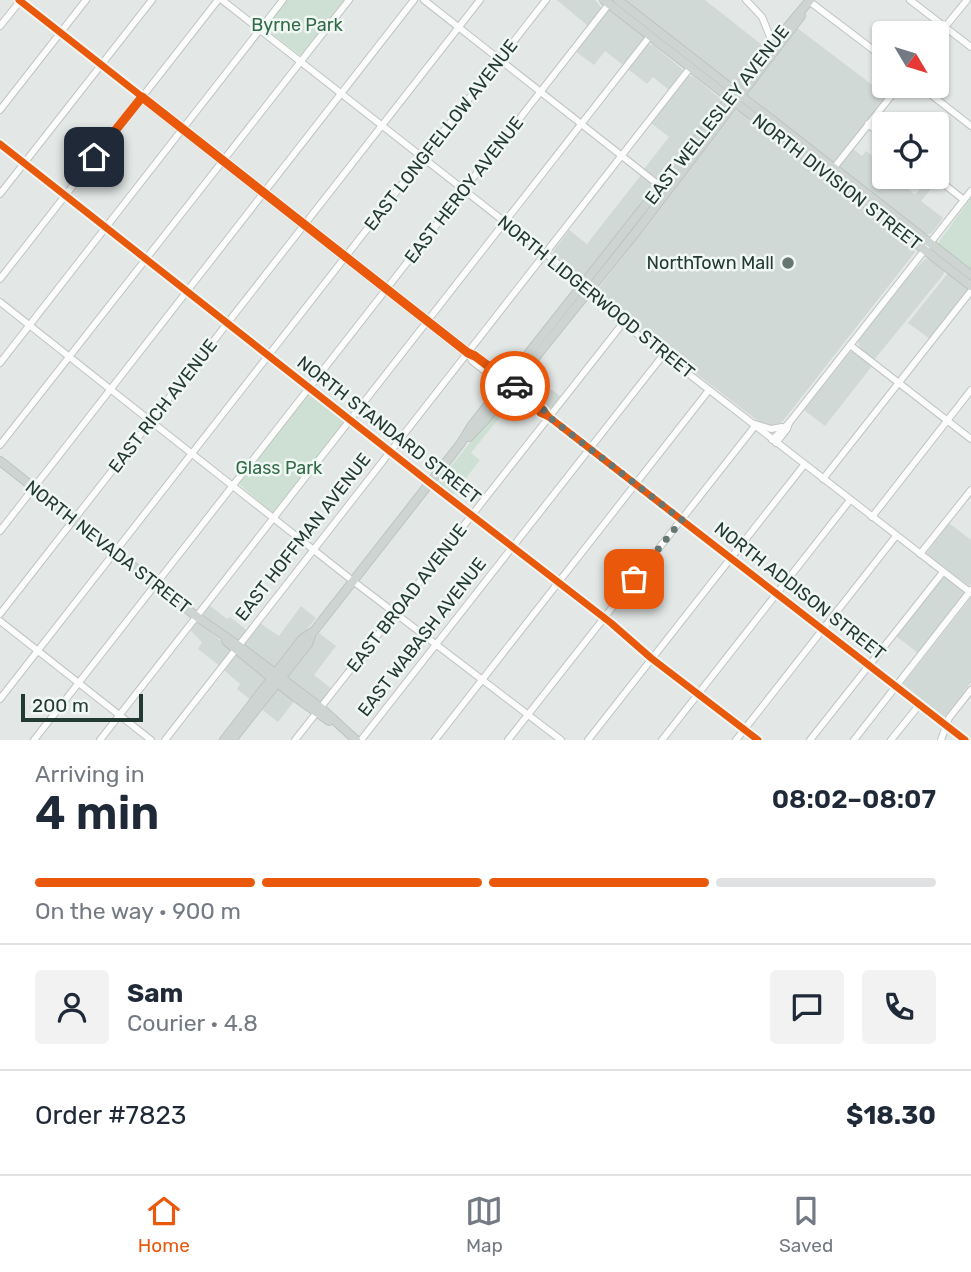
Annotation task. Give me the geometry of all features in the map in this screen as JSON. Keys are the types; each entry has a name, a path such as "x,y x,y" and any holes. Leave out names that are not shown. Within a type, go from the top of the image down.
{"main road":[{"name":"NORTH DIVISION STREET","path":"618,0 735,97 927,247 971,288"},
{"name":"EAST WELLESLEY AVENUE","path":"224,740 308,644 314,631 461,443 472,425 509,385 586,287 660,186 793,28 810,1"},
{"name":"EAST WELLESLEY AVENUE","path":"586,287 599,279 781,33 810,1"},
{"name":"NORTH DIVISION STREET","path":"606,2 690,68 735,97"},
{"name":"NORTH DIVISION STREET","path":"927,247 971,275"},
{"name":"NORTH NEVADA STREET","path":"0,461 358,740"},
{"name":"EAST WELLESLEY AVENUE","path":"232,740 276,678"}],"street":[{"path":"0,26 20,0"},
{"name":"NORTH ADDISON STREET","path":"20,0 475,356 540,414 549,417 965,740"},
{"path":"0,110 86,0"},
{"path":"0,194 152,0"},
{"path":"0,279 220,0"},
{"name":"NORTH LIDGERWOOD STREET","path":"220,0 545,254 586,287 603,307 623,323 971,592"},
{"path":"0,363 283,0"},
{"path":"0,446 349,0"},
{"path":"0,531 414,0"},
{"path":"424,0 660,186"},
{"name":"EAST RICH AVENUE","path":"0,614 480,0"},
{"name":"EAST LONGFELLOW AVENUE","path":"0,699 546,0"},
{"path":"746,0 757,9 773,44"},
{"path":"910,0 937,21"},
{"path":"949,22 967,0"},
{"path":"810,1 872,49"},
{"name":"EAST HEROY AVENUE","path":"34,740 540,92 606,2"},
{"path":"766,26 774,33 781,33"},
{"path":"949,30 971,47"},
{"path":"100,740 650,36"},
{"name":"EAST HOFFMAN AVENUE","path":"165,740 690,68"},
{"path":"831,171 889,98"},
{"path":"935,98 971,126"},
{"path":"868,124 872,127"},
{"name":"NORTH STANDARD STREET","path":"0,144 758,740"},
{"path":"949,188 964,200"},
{"path":"508,740 682,520 752,424 771,429 786,424 971,191"},
{"path":"823,479 971,288"},
{"path":"0,302 395,614 561,740"},
{"name":"EAST BROAD AVENUE","path":"295,740 623,323"},
{"path":"850,345 971,439"},
{"name":"EAST WABASH AVENUE","path":"358,740 436,645 664,354"},
{"path":"435,740 709,390"},
{"path":"872,517 971,390"},
{"path":"774,442 787,429 786,424"},
{"path":"588,740 804,465"},
{"path":"920,554 971,490"},
{"path":"662,740 850,500"},
{"path":"736,740 896,536"},
{"path":"810,740 943,572"},
{"path":"853,740 971,592"},
{"path":"0,621 151,740"},
{"path":"941,740 946,725 971,690"},
{"path":"891,740 919,704"}],"shaded area":[{"path":"557,0 595,0 602,8 588,26"},
{"path":"624,0 705,0 766,48 739,83 733,85"},
{"path":"609,9 643,34 644,38 623,65 605,51 594,65 575,51"},
{"path":"796,27 872,85 872,98 885,98 834,162 747,94"},
{"path":"647,44 653,45 683,70 669,90 653,77 647,84 628,69"},
{"path":"688,76 694,77 723,101 658,181 644,169 669,137 651,123"},
{"name":"NorthTown Mall","path":"736,110 745,114 749,120 911,246 915,252 783,421 773,428 762,424 612,309 597,290"},
{"path":"852,148 862,156 866,151 872,156 872,189 908,189 915,195 920,189 931,189 921,201 943,218 931,234 924,234 839,167"},
{"path":"641,175 655,188 585,279 552,253 569,230 587,244"},
{"path":"930,258 945,270 943,275 874,360 860,348 858,341 901,285 925,259"},
{"path":"948,273 967,287 967,291 930,339 908,323"},
{"path":"850,352 854,352 872,366 825,426 804,410"},
{"path":"531,365 548,378 544,384 561,397 551,409 519,386"},
{"path":"949,523 971,540 969,586 926,554"},
{"path":"942,577 964,593 918,653 896,636"},
{"path":"971,597 971,682 944,717 903,684"},
{"path":"209,605 248,631 239,641 204,616 203,612"},
{"path":"301,606 316,618 275,669 245,647 245,643 260,623 279,636"},
{"path":"195,623 199,623 230,648 231,652 220,666 198,649 202,642 190,630"},
{"path":"319,633 336,646 314,675 332,689 318,704 286,678"},
{"path":"236,655 266,678 252,701 237,689 240,684 224,670"},
{"path":"277,688 295,700 278,722 260,708"}],"green space":[{"name":"Byrne Park","path":"287,0 346,0 301,56 265,28"},
{"path":"971,198 971,270 938,243"},
{"name":"Glass Park","path":"309,392 346,419 275,512 271,512 238,483"},
{"path":"507,397 513,397 534,413 533,415 512,402 471,453 480,460 453,495 439,484 439,481"}],"cycle path":[{"path":"19,0 543,409 549,417"},
{"path":"0,144 758,740"},
{"path":"540,413 549,417 965,740"}],"way so far":[{"path":"515,386 549,417 682,520 634,579"}],"place":[{"name":"NorthTown Mall","path":"788,263"}],"route":[{"path":"94,157 142,97 468,353 515,386"}]}
